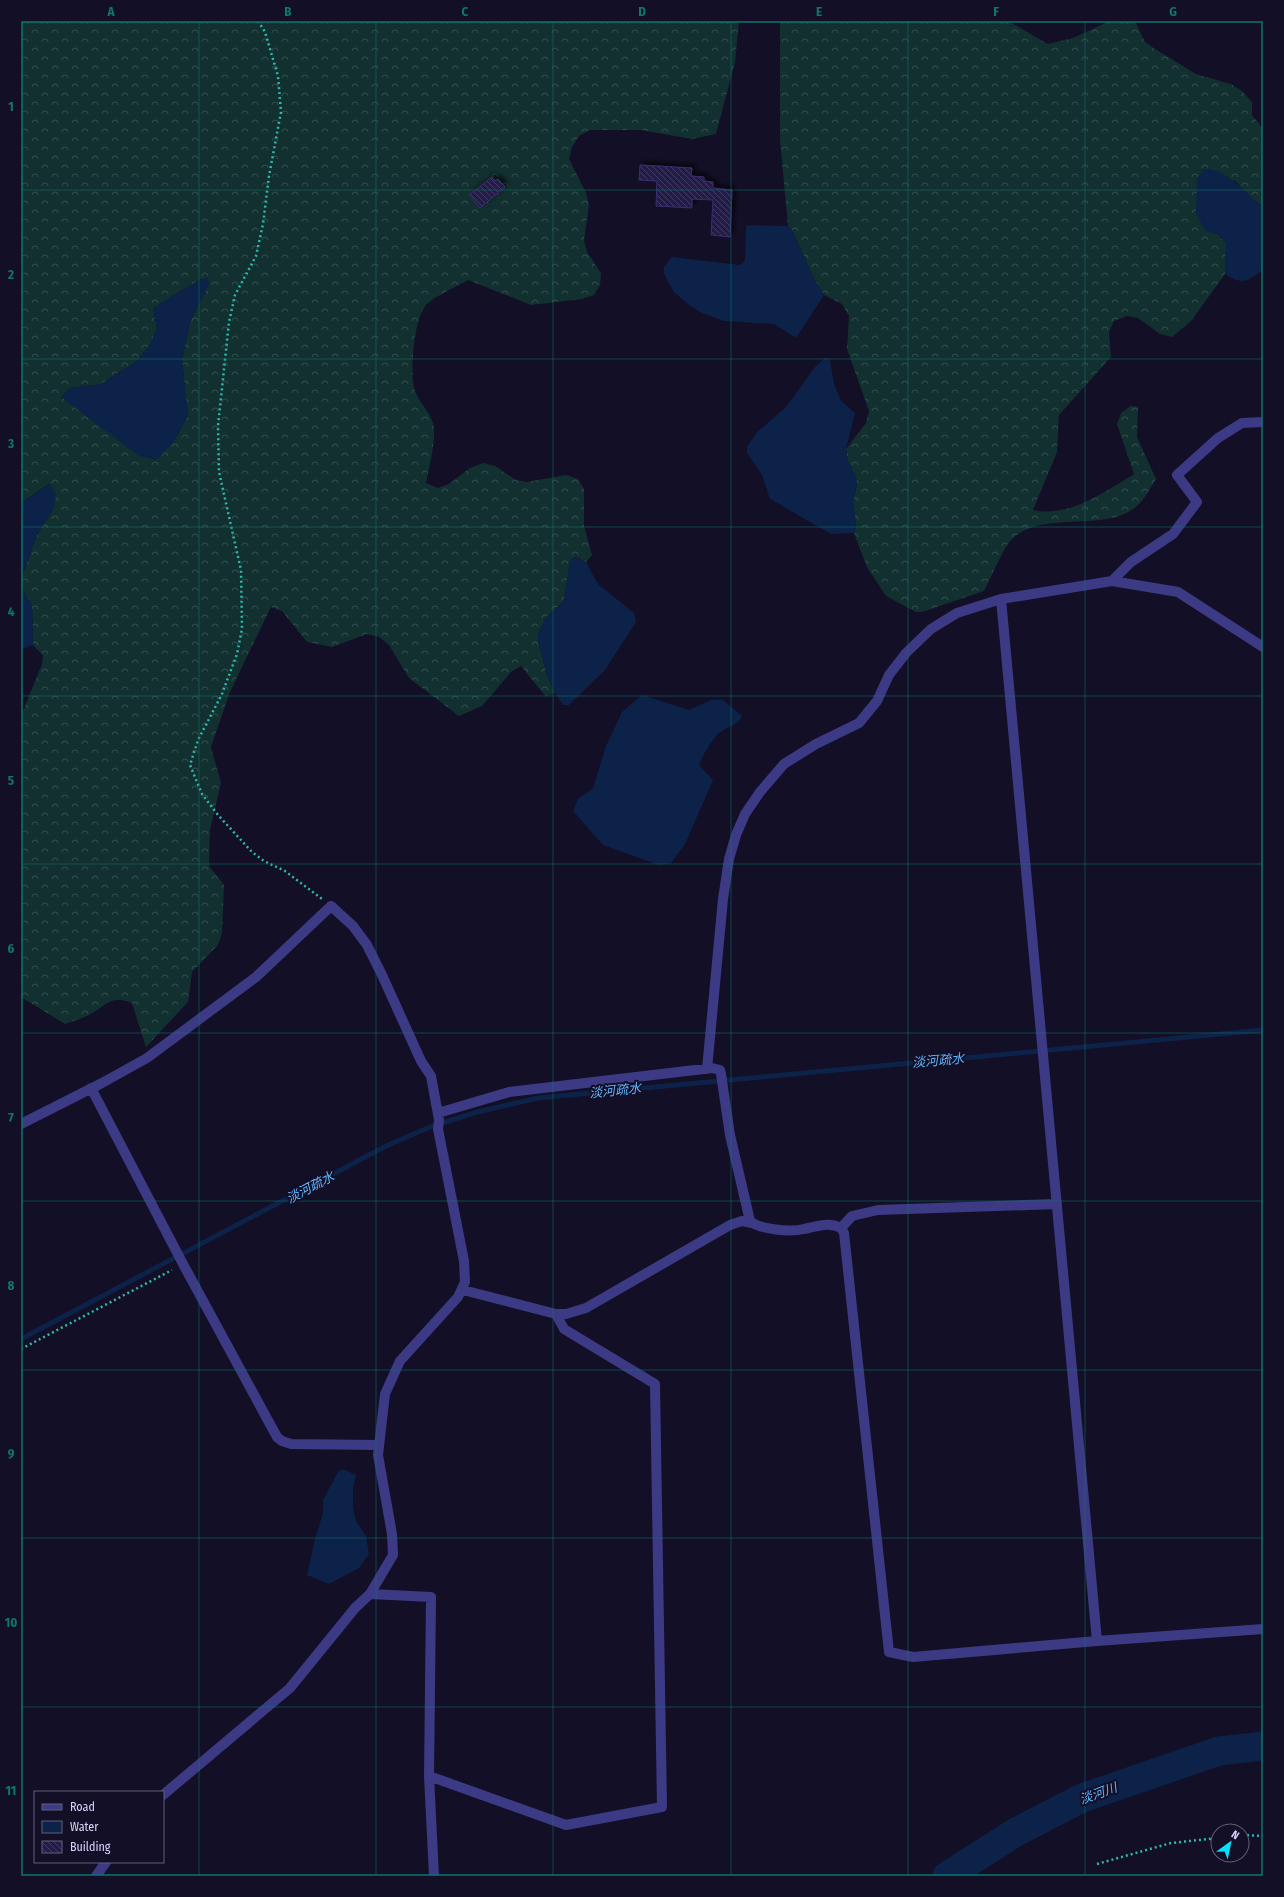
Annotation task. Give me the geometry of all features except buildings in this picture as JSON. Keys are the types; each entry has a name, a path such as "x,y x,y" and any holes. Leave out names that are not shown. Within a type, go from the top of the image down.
{"street":[{"path":"1112,581 1131,562 1173,534 1198,502 1177,475 1218,438 1242,423 1263,422"},
{"path":"707,1069 723,899 731,853 736,835 745,814 760,792 784,764 816,744 859,723 877,701 889,675 906,653 931,629 957,613 1001,600 1112,581 1178,592 1263,647"},
{"path":"1001,600 1097,1641"},
{"path":"21,1124 147,1058 256,977 331,906 344,917 358,933 382,975 421,1061 433,1080 464,1256 465,1278 463,1290 446,1312 400,1361 385,1394 378,1455 392,1534 393,1555 370,1594 355,1608 290,1688 164,1794"},
{"path":"439,1120 509,1092 707,1069 718,1069 722,1074 730,1135 748,1218 752,1223"},
{"path":"91,1088 274,1433 279,1439 290,1444 378,1445"},
{"path":"841,1228 852,1216 878,1210 1057,1204"},
{"path":"463,1290 556,1314 566,1314 586,1308 730,1225 742,1221 784,1230 803,1230 825,1225 832,1225 841,1228"},
{"path":"841,1228 847,1244 889,1652 913,1658 1097,1641 1263,1629"},
{"path":"429,1776 566,1825 662,1807 655,1384 564,1329 556,1314"},
{"path":"370,1594 431,1597 429,1776 434,1876"},
{"path":"96,1876 105,1863"}],"path":[{"path":"258,21 265,32 278,76 282,112 263,224 256,256 236,295 229,322 218,426 219,472 241,570 242,629 237,654 222,694 198,740 190,765 202,794 218,815 252,852 264,861 285,871 331,906"},
{"path":"21,1349 180,1258"},
{"path":"1250,1835 1263,1836"},
{"path":"1097,1864 1171,1843 1210,1839"}],"green space":[{"path":"21,21 739,21 735,62 716,134 692,139 641,130 590,130 579,136 572,147 569,159 586,193 589,205 584,240 587,252 601,273 600,285 594,295 582,299 531,305 468,280 429,302 418,321 412,370 414,388 431,418 434,429 431,461 426,483 438,488 449,484 470,468 483,463 495,466 516,480 527,482 566,475 578,479 584,489 584,526 592,555 586,562 575,557 570,561 564,601 546,618 538,634 538,641 547,675 555,693 546,697 521,666 511,672 482,706 459,716 409,678 389,645 379,637 367,634 332,647 307,642 282,611 271,607 230,692 211,747 221,783 210,830 209,866 224,885 222,933 218,945 192,972 188,1002 146,1047 132,1003 113,1000 95,1012 65,1024 21,997 21,716 42,664 43,655 33,645 32,606 21,587 21,579 36,537 54,507 49,484 21,503","holes":["201,279 209,284 190,322 182,360 188,417 61,397 70,388 101,384 137,361 150,345 157,328 153,308"]},
{"path":"780,21 1008,21 1048,44 1073,38 1110,21 1135,21 1145,42 1155,49 1196,74 1231,84 1242,91 1252,102 1252,115 1263,129 1263,207 1252,199 1234,180 1205,230 1218,234 1226,243 1225,274 1191,321 1172,337 1160,334 1138,318 1127,316 1114,321 1109,332 1111,357 1059,415 1057,452 1033,510 1047,511 1073,507 1099,495 1134,474 1117,424 1121,413 1131,406 1138,407 1137,437 1156,479 1146,495 1139,504 1126,513 1111,518 1094,521 1059,522 1026,530 1012,539 1009,543 984,591 922,612 916,612 886,596 867,567 854,533 856,527 853,502 857,484 856,477 848,461 846,449 866,423 869,411 847,349 849,316 842,304 824,295 813,277 792,230 788,226 780,140"}],"water":[{"path":"1203,169 1220,172 1228,177 1263,207 1263,270 1245,281 1236,280 1225,274 1226,243 1218,234 1205,230 1196,213 1197,180"},
{"path":"746,225 788,226 792,230 813,277 824,295 796,338 774,324 724,321 700,312 674,292 664,274 664,267 672,257 740,265 745,261"},
{"path":"208,278 209,284 190,322 182,360 188,416 175,440 157,460 139,456 61,397 70,388 101,384 137,361 150,345 157,328 153,308 201,279"},
{"path":"825,358 830,360 834,384 841,401 855,413 846,449 848,461 856,477 857,484 853,502 856,527 854,533 831,534 770,499 762,475 747,453 747,447 757,432 786,407 815,367"},
{"path":"50,484 56,495 54,507 36,537 21,579 21,503"},
{"path":"574,557 586,562 598,584 634,613 636,622 605,670 569,705 563,705 555,693 547,675 538,641 538,634 546,618 564,601 570,561"},
{"path":"21,587 32,606 33,645 21,649"},
{"path":"642,695 689,710 711,700 723,700 742,716 734,725 723,730 717,735 705,753 699,765 713,780 685,844 671,863 659,865 603,845 573,811 578,799 593,788 606,746 622,712"},
{"path":"343,1469 356,1475 353,1487 353,1508 356,1521 366,1536 369,1554 359,1568 329,1584 307,1575 315,1539 323,1513 323,1500 338,1472"}],"waterway":[{"name":"淡河疏水","path":"21,1339 386,1146 430,1127 477,1112 538,1098 1263,1030"},
{"name":"淡河川","path":"947,1876 1016,1832 1082,1798 1219,1751 1263,1746"}]}
